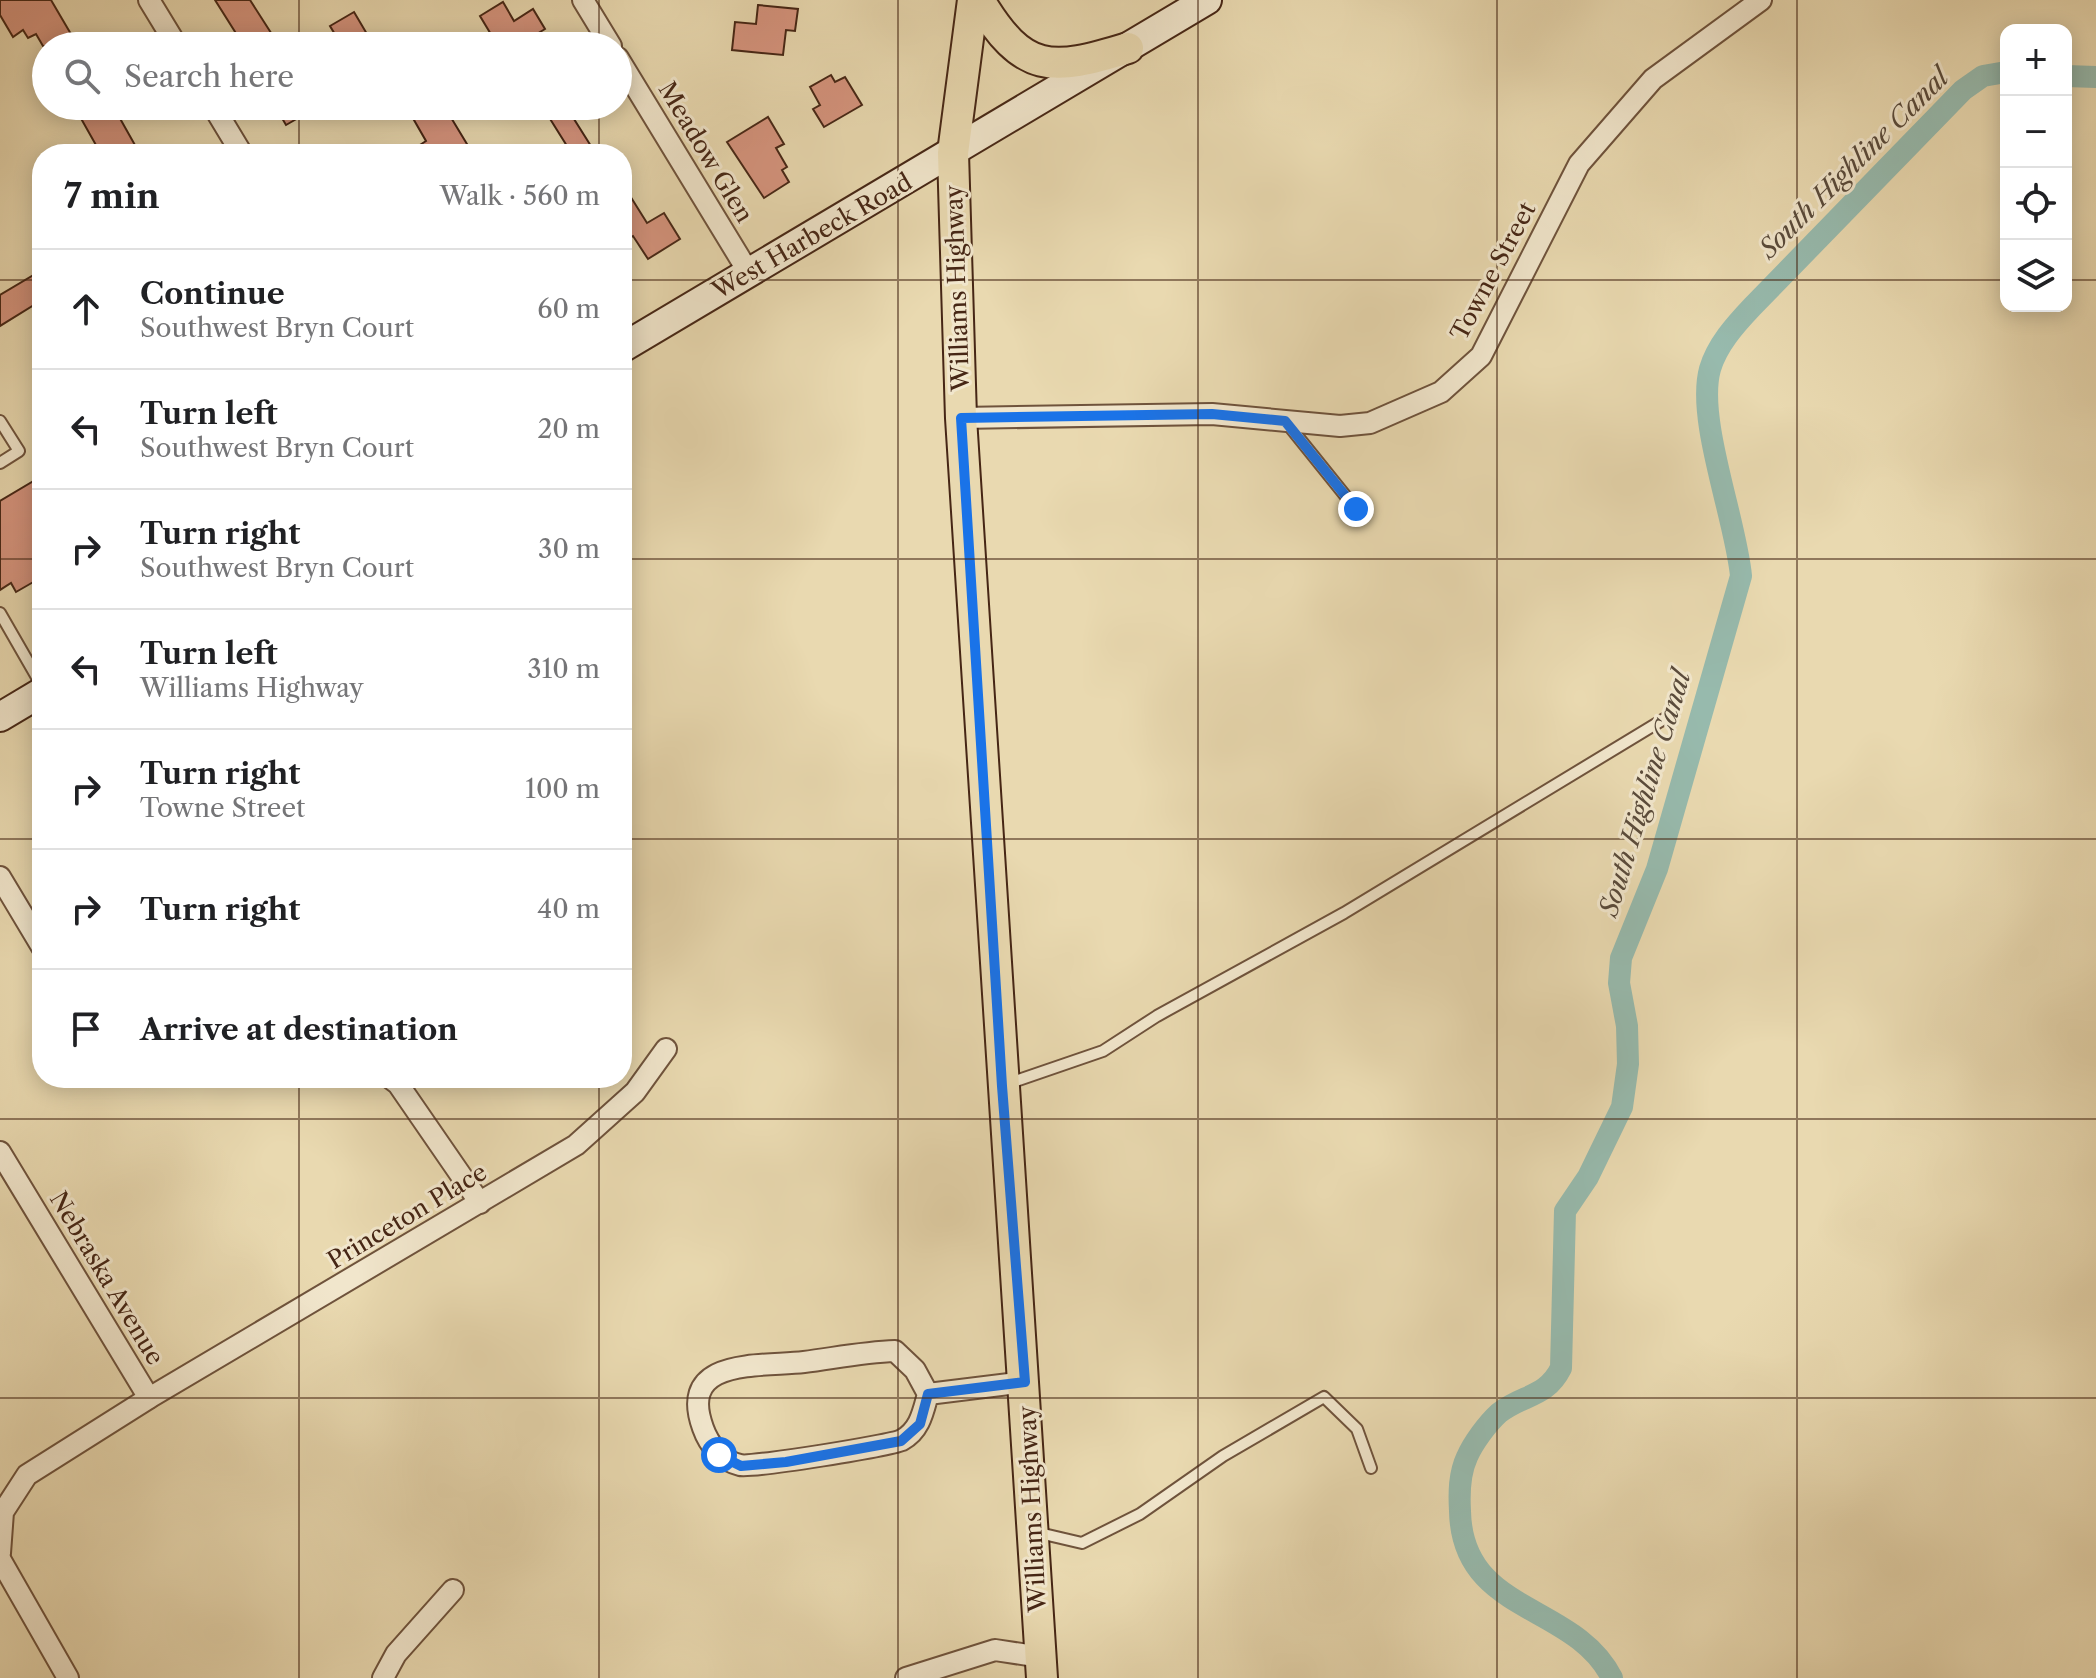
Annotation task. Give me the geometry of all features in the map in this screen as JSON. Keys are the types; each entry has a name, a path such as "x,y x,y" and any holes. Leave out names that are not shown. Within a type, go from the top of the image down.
{"main road":[{"path":"976,0 998,32 1028,58 1074,65 1128,48"},
{"name":"Williams Highway","path":"976,0 953,153 961,418 1042,1668"}],"street":[{"path":"149,0 168,32"},
{"path":"583,0 602,32"},
{"name":"West Harbeck Road","path":"632,342 1207,0"},
{"name":"Towne Street","path":"961,418 1212,414 1340,426 1370,423 1441,392 1481,356 1579,164 1653,79 1761,0"},
{"name":"Meadow Glen","path":"632,81 749,273"},
{"path":"221,120 236,144"},
{"path":"0,717 32,698"},
{"path":"0,877 32,930"},
{"name":"Princeton Place","path":"149,1398 576,1145 635,1092 666,1049"},
{"path":"401,1088 480,1203"},
{"name":"Nebraska Avenue","path":"0,1152 149,1398 27,1475 3,1512 0,1556 68,1678"},
{"path":"895,1351 915,1370 928,1394 920,1424 901,1441 786,1462 741,1466 719,1455 706,1438 698,1415 699,1391 711,1377 738,1366 804,1362 865,1352 895,1351"},
{"path":"928,1394 1025,1382"},
{"path":"383,1678 396,1654 453,1590"},
{"path":"906,1678 995,1650 1042,1668"}],"lane":[{"path":"0,421 19,451 0,463"},
{"path":"1285,421 1356,509"},
{"path":"0,613 32,669"},
{"path":"1002,1086 1103,1051 1157,1016 1344,913 1674,713"},
{"path":"1033,1531 1082,1543 1140,1514 1223,1456 1324,1397 1357,1429 1371,1468"}],"building":[{"path":"0,0 51,0 70,32 32,32 28,38 23,30 13,37 0,15"},
{"path":"215,0 250,0 270,32 235,32"},
{"path":"503,2 514,21 533,9 545,29 540,32 490,32 480,16"},
{"path":"758,5 798,9 795,31 786,30 783,55 732,50 735,22 756,24"},
{"path":"354,12 366,32 334,32 330,26"},
{"path":"831,75 835,82 845,77 862,105 824,127 813,109 820,105 810,87"},
{"path":"768,117 784,144 776,148 787,167 782,170 789,182 764,198 727,142"},
{"path":"82,120 121,120 134,144 95,144"},
{"path":"414,120 452,120 467,144 421,144 426,141"},
{"path":"551,120 575,120 590,144 566,144"},
{"path":"632,199 647,223 664,213 680,239 648,259 633,236"},
{"path":"32,276 32,306 0,326 0,295"},
{"path":"32,482 32,583 16,592 11,583 0,590 0,501"}],"waterway":[{"name":"South Highline Canal","path":"1612,1678 1595,1653 1572,1634 1499,1590 1479,1570 1466,1545 1460,1511 1460,1484 1470,1452 1490,1423 1508,1407 1548,1385 1561,1368 1565,1211 1588,1177 1622,1107 1628,1064 1627,1026 1619,983 1621,958 1657,869 1741,576 1712,442 1707,390 1710,369 1733,328 1963,90 1983,76 2000,73"},
{"name":"South Highline Canal","path":"2072,76 2096,77"}],"route":[{"path":"719,1455 741,1466 786,1462 901,1441 920,1424 928,1394 1025,1382 1002,1086 961,418 1212,414 1285,421 1356,509"}]}
